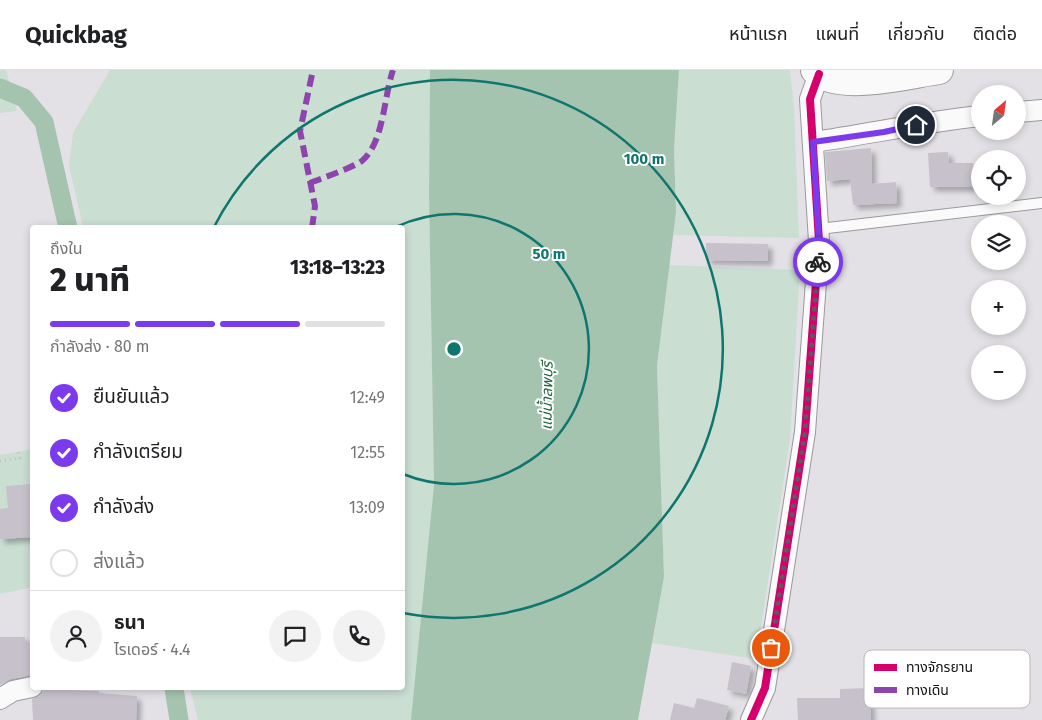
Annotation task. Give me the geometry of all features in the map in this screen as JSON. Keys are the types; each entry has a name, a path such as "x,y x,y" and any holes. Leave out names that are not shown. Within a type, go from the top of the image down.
{"street":[{"path":"751,720 765,688 805,432 819,229 810,99 817,72 836,80 854,81 939,70"},
{"path":"1026,111 1042,110"},
{"path":"813,142 971,117"},
{"path":"0,700 13,692 30,688"}],"lane":[{"path":"819,229 1042,203"}],"path":[{"path":"0,461 20,458 18,452"}],"shaded area":[{"path":"0,70 6,70 17,111 0,113"},
{"path":"110,70 430,70 429,193 434,485 414,720 198,720 190,690 405,690 405,225 83,225 69,166 73,133"},
{"path":"679,70 790,70 794,109 799,238 673,235 676,212 674,149"},
{"path":"669,265 800,270 790,439 756,659 652,643 664,577 657,366"},
{"path":"30,449 30,587 0,594 0,455"}],"water":[{"name":"แม่น้ำลพบุรี","path":"430,70 679,70 674,149 676,212 657,366 664,577 638,720 411,720 434,485 429,193"}],"building":[{"path":"871,148 872,184 896,182 897,203 853,205 850,179 827,181 825,152"},
{"path":"948,152 949,163 971,163 971,187 930,187 928,153"},
{"path":"706,243 768,244 768,261 706,260"},
{"path":"30,484 30,537 0,539 0,509 8,508 6,486"},
{"path":"0,637 25,637 25,643 30,643 30,675 11,679 0,685"},
{"path":"732,662 751,666 746,694 727,690"},
{"path":"864,688 864,708 870,708 871,720 798,720 797,698 840,698 840,689"},
{"path":"43,690 72,690 137,696 136,720 33,720 32,699 40,695"},
{"path":"697,698 729,706 725,720 670,720 674,703 694,708"}],"waterway":[{"path":"0,88 24,98 44,122 67,225"},
{"path":"174,690 179,720"}],"marked path":[{"path":"312,225 315,206 300,131 313,70"},
{"path":"310,183 359,163 370,152 379,130 393,70"}],"cycle path":[{"path":"751,720 765,688 805,432 819,241 810,99 819,74"}],"way so far":[{"path":"771,648 805,432 818,262"}],"route":[{"path":"818,262 819,241 813,142 884,132 916,125"}]}
